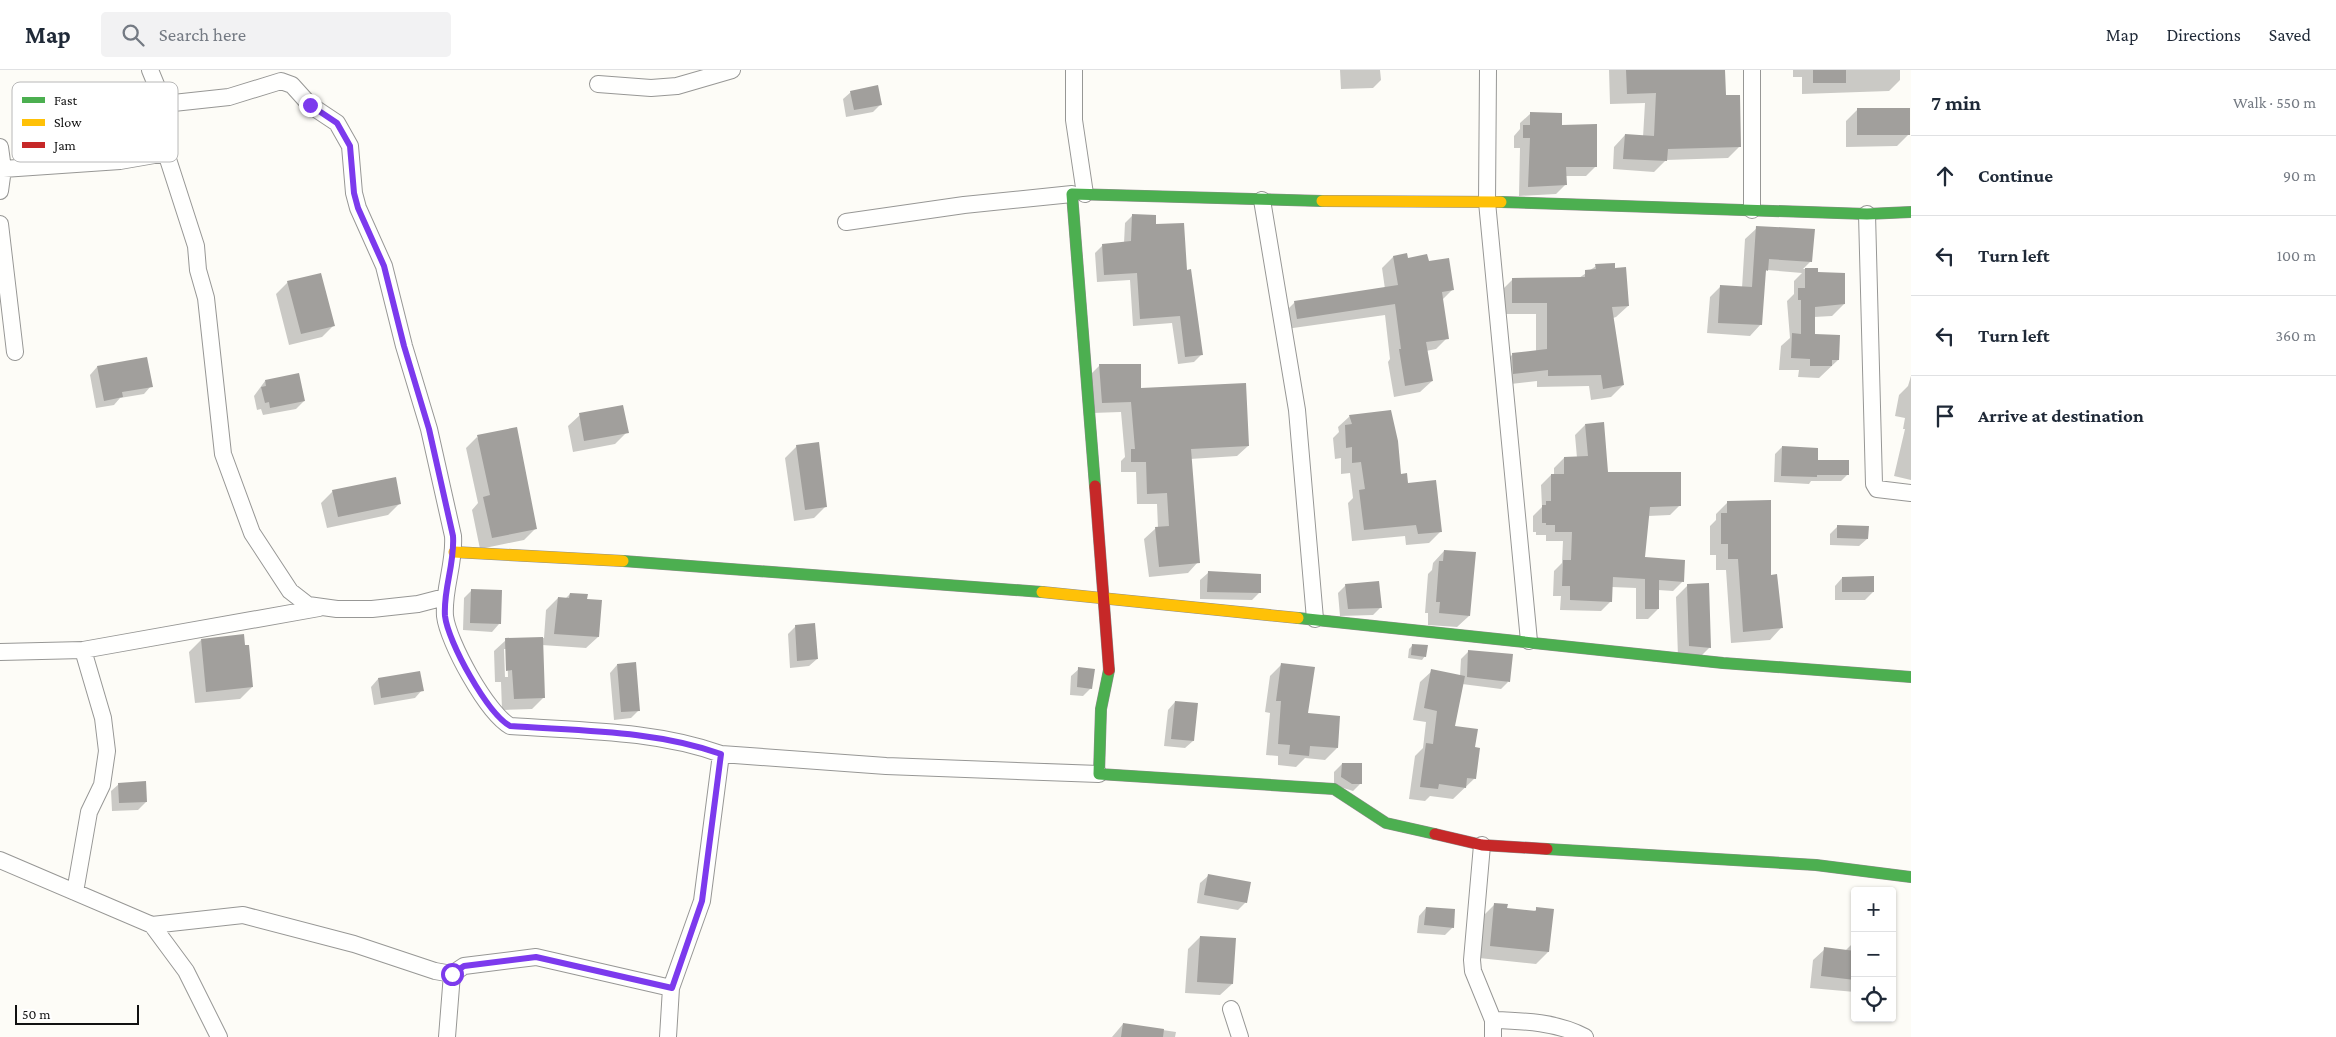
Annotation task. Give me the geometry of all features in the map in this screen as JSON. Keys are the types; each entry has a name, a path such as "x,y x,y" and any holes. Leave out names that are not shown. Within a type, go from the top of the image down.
{"street":[{"path":"150,70 155,82"},
{"path":"598,84 651,88 677,86 732,70"},
{"path":"1074,70 1074,120 1078,194 1103,597 1109,665 1107,687 1101,710 1099,774"},
{"path":"1488,70 1487,202 1529,641"},
{"path":"1752,70 1752,210"},
{"path":"178,102 229,97 281,81 292,85 310,105 330,117 341,129 350,146 354,193 358,208 384,266 404,346 429,429 453,536 454,552 445,597 445,616 455,649 493,711 501,721 510,726 627,734 700,746 721,754 886,766 1099,774 1334,789 1386,823 1482,845 1816,865 1911,877"},
{"path":"0,147 3,169 0,191"},
{"path":"3,169 94,162"},
{"path":"169,162 196,246 198,270 206,298 223,454 252,534 273,567 298,598 308,605 322,607 396,607 445,597"},
{"path":"846,222 964,205 1078,194 1262,200 1487,202 1867,214 1911,212"},
{"path":"1262,200 1297,410 1316,619"},
{"path":"1867,214 1874,484 1877,489 1911,494"},
{"path":"0,224 14,352"},
{"path":"454,552 616,560 1103,597 1723,663 1911,677"},
{"path":"0,652 83,650 322,607"},
{"path":"75,892 89,812 102,785 107,751 104,718 83,650"},
{"path":"668,1037 672,988 702,901 721,754"},
{"path":"1482,845 1472,960 1473,971 1493,1020 1493,1037"},
{"path":"0,860 152,925 243,915 354,944 435,971 452,974 464,966 536,957 672,988"},
{"path":"152,925 186,971 219,1037"},
{"path":"447,1037 452,974"},
{"path":"1232,1009 1240,1037"},
{"path":"1493,1020 1526,1021 1568,1028 1585,1037"}],"building":[{"path":"1626,70 1725,70 1726,95 1740,95 1741,147 1668,149 1667,161 1623,159 1625,134 1654,136 1656,93 1627,94"},
{"path":"1813,70 1846,70 1846,83 1813,83"},
{"path":"878,85 882,105 854,110 850,91"},
{"path":"1857,108 1910,108 1910,135 1857,135"},
{"path":"1530,112 1562,113 1562,125 1597,124 1597,167 1566,167 1567,185 1528,187 1530,138 1523,138 1523,125 1530,125"},
{"path":"1132,214 1156,215 1156,224 1184,223 1187,270 1191,269 1203,355 1185,357 1180,316 1140,319 1137,273 1104,275 1102,244 1131,241"},
{"path":"1756,226 1815,229 1812,262 1769,259 1768,271 1766,270 1762,325 1718,323 1720,285 1752,287"},
{"path":"1407,253 1408,258 1427,254 1429,261 1449,258 1454,290 1442,292 1449,339 1426,342 1433,381 1405,386 1395,304 1297,319 1294,301 1398,285 1393,256"},
{"path":"1615,263 1615,268 1626,267 1629,306 1612,307 1624,385 1603,389 1601,375 1548,376 1548,370 1513,374 1512,353 1547,349 1547,303 1512,303 1512,278 1585,277 1585,270 1596,269 1595,264"},
{"path":"1805,268 1818,268 1818,272 1845,273 1845,304 1815,307 1815,334 1840,335 1839,360 1832,360 1832,366 1810,366 1810,359 1791,358 1792,333 1801,334 1801,300 1798,300 1798,288 1805,288"},
{"path":"321,273 335,326 301,334 287,281"},
{"path":"147,357 153,387 122,392 123,397 104,401 97,366"},
{"path":"1099,364 1141,364 1141,388 1246,383 1249,446 1191,449 1200,563 1159,567 1155,527 1169,526 1167,493 1147,494 1146,462 1131,462 1131,449 1135,449 1131,402 1102,403"},
{"path":"299,373 305,401 270,408 269,402 265,403 261,387 266,386 265,380"},
{"path":"623,405 629,433 584,441 579,413"},
{"path":"1391,410 1398,441 1401,474 1407,473 1408,483 1436,480 1442,532 1418,534 1416,525 1364,530 1359,490 1365,489 1361,462 1352,463 1352,447 1346,448 1345,425 1352,424 1349,415"},
{"path":"1604,422 1608,472 1681,472 1681,506 1650,507 1645,557 1685,560 1684,582 1659,580 1659,609 1645,609 1645,579 1613,577 1612,602 1570,600 1570,586 1562,586 1563,560 1571,560 1572,532 1555,532 1555,525 1542,523 1542,505 1546,505 1546,501 1551,501 1551,474 1564,474 1564,457 1588,456 1585,424"},
{"path":"517,427 537,529 492,538 483,497 490,495 477,435"},
{"path":"819,442 827,507 805,510 796,445"},
{"path":"1782,446 1818,448 1818,460 1849,460 1849,475 1817,475 1817,477 1781,476"},
{"path":"396,477 401,504 338,517 332,490"},
{"path":"1771,500 1771,575 1777,574 1783,628 1743,632 1738,559 1728,559 1728,544 1721,544 1721,513 1727,513 1727,501"},
{"path":"1837,525 1869,526 1868,539 1837,538"},
{"path":"1444,550 1476,552 1470,616 1439,613 1440,602 1436,602 1439,561 1443,561"},
{"path":"1208,571 1261,574 1261,593 1207,592"},
{"path":"1874,576 1874,592 1842,592 1842,577"},
{"path":"1379,581 1382,608 1348,609 1345,584"},
{"path":"1709,583 1711,648 1689,646 1687,584"},
{"path":"471,589 502,590 501,624 470,623"},
{"path":"570,593 588,594 587,599 602,600 599,637 554,634 558,597 569,598"},
{"path":"815,623 818,659 797,661 795,625"},
{"path":"244,634 245,645 249,645 253,687 206,692 201,639"},
{"path":"543,637 545,698 514,699 512,670 506,671 505,638"},
{"path":"1412,644 1428,645 1426,657 1411,655"},
{"path":"1468,650 1513,654 1510,682 1467,677"},
{"path":"636,662 640,711 621,712 617,664"},
{"path":"1281,663 1315,667 1308,713 1340,716 1338,748 1310,746 1309,756 1289,754 1290,745 1278,744 1281,701 1276,701"},
{"path":"1078,667 1095,669 1092,689 1077,687"},
{"path":"1431,669 1465,676 1455,726 1478,729 1475,747 1480,748 1476,779 1467,778 1466,788 1439,784 1438,789 1420,787 1426,743 1433,744 1437,711 1424,708"},
{"path":"420,671 424,691 381,698 378,678"},
{"path":"1175,701 1198,703 1194,741 1171,739"},
{"path":"1342,763 1362,763 1362,784 1352,784 1341,777"},
{"path":"146,781 147,802 119,803 118,783"},
{"path":"1208,874 1251,882 1247,903 1204,895"},
{"path":"1494,903 1508,904 1507,908 1536,911 1536,907 1554,909 1549,952 1490,946"},
{"path":"1426,907 1455,909 1454,928 1424,925"},
{"path":"1200,936 1236,938 1233,984 1197,982"},
{"path":"1824,947 1851,950 1851,980 1821,976"},
{"path":"1123,1023 1164,1029 1163,1037 1121,1037"}],"traffic: fast":[{"path":"1095,486 1072,194 1322,201"},
{"path":"1501,202 1867,214 1911,212"},
{"path":"623,561 1042,592"},
{"path":"1298,618 1723,663 1911,677"},
{"path":"1109,670 1101,709 1099,774 1334,789 1386,823 1435,834"},
{"path":"1547,849 1816,865 1911,877"}],"traffic: slow":[{"path":"1322,201 1501,202"},
{"path":"454,552 623,561"},
{"path":"1042,592 1298,618"}],"traffic: jam":[{"path":"1095,486 1109,670"},
{"path":"1435,834 1482,845 1547,849"}],"route":[{"path":"310,105 337,123 350,146 354,193 358,208 384,266 404,346 429,429 453,536 454,552 445,597 445,616 448,632 455,649 493,711 501,721 510,726 627,734 700,746 721,754 702,901 672,988 536,957 464,966 452,974"}]}
